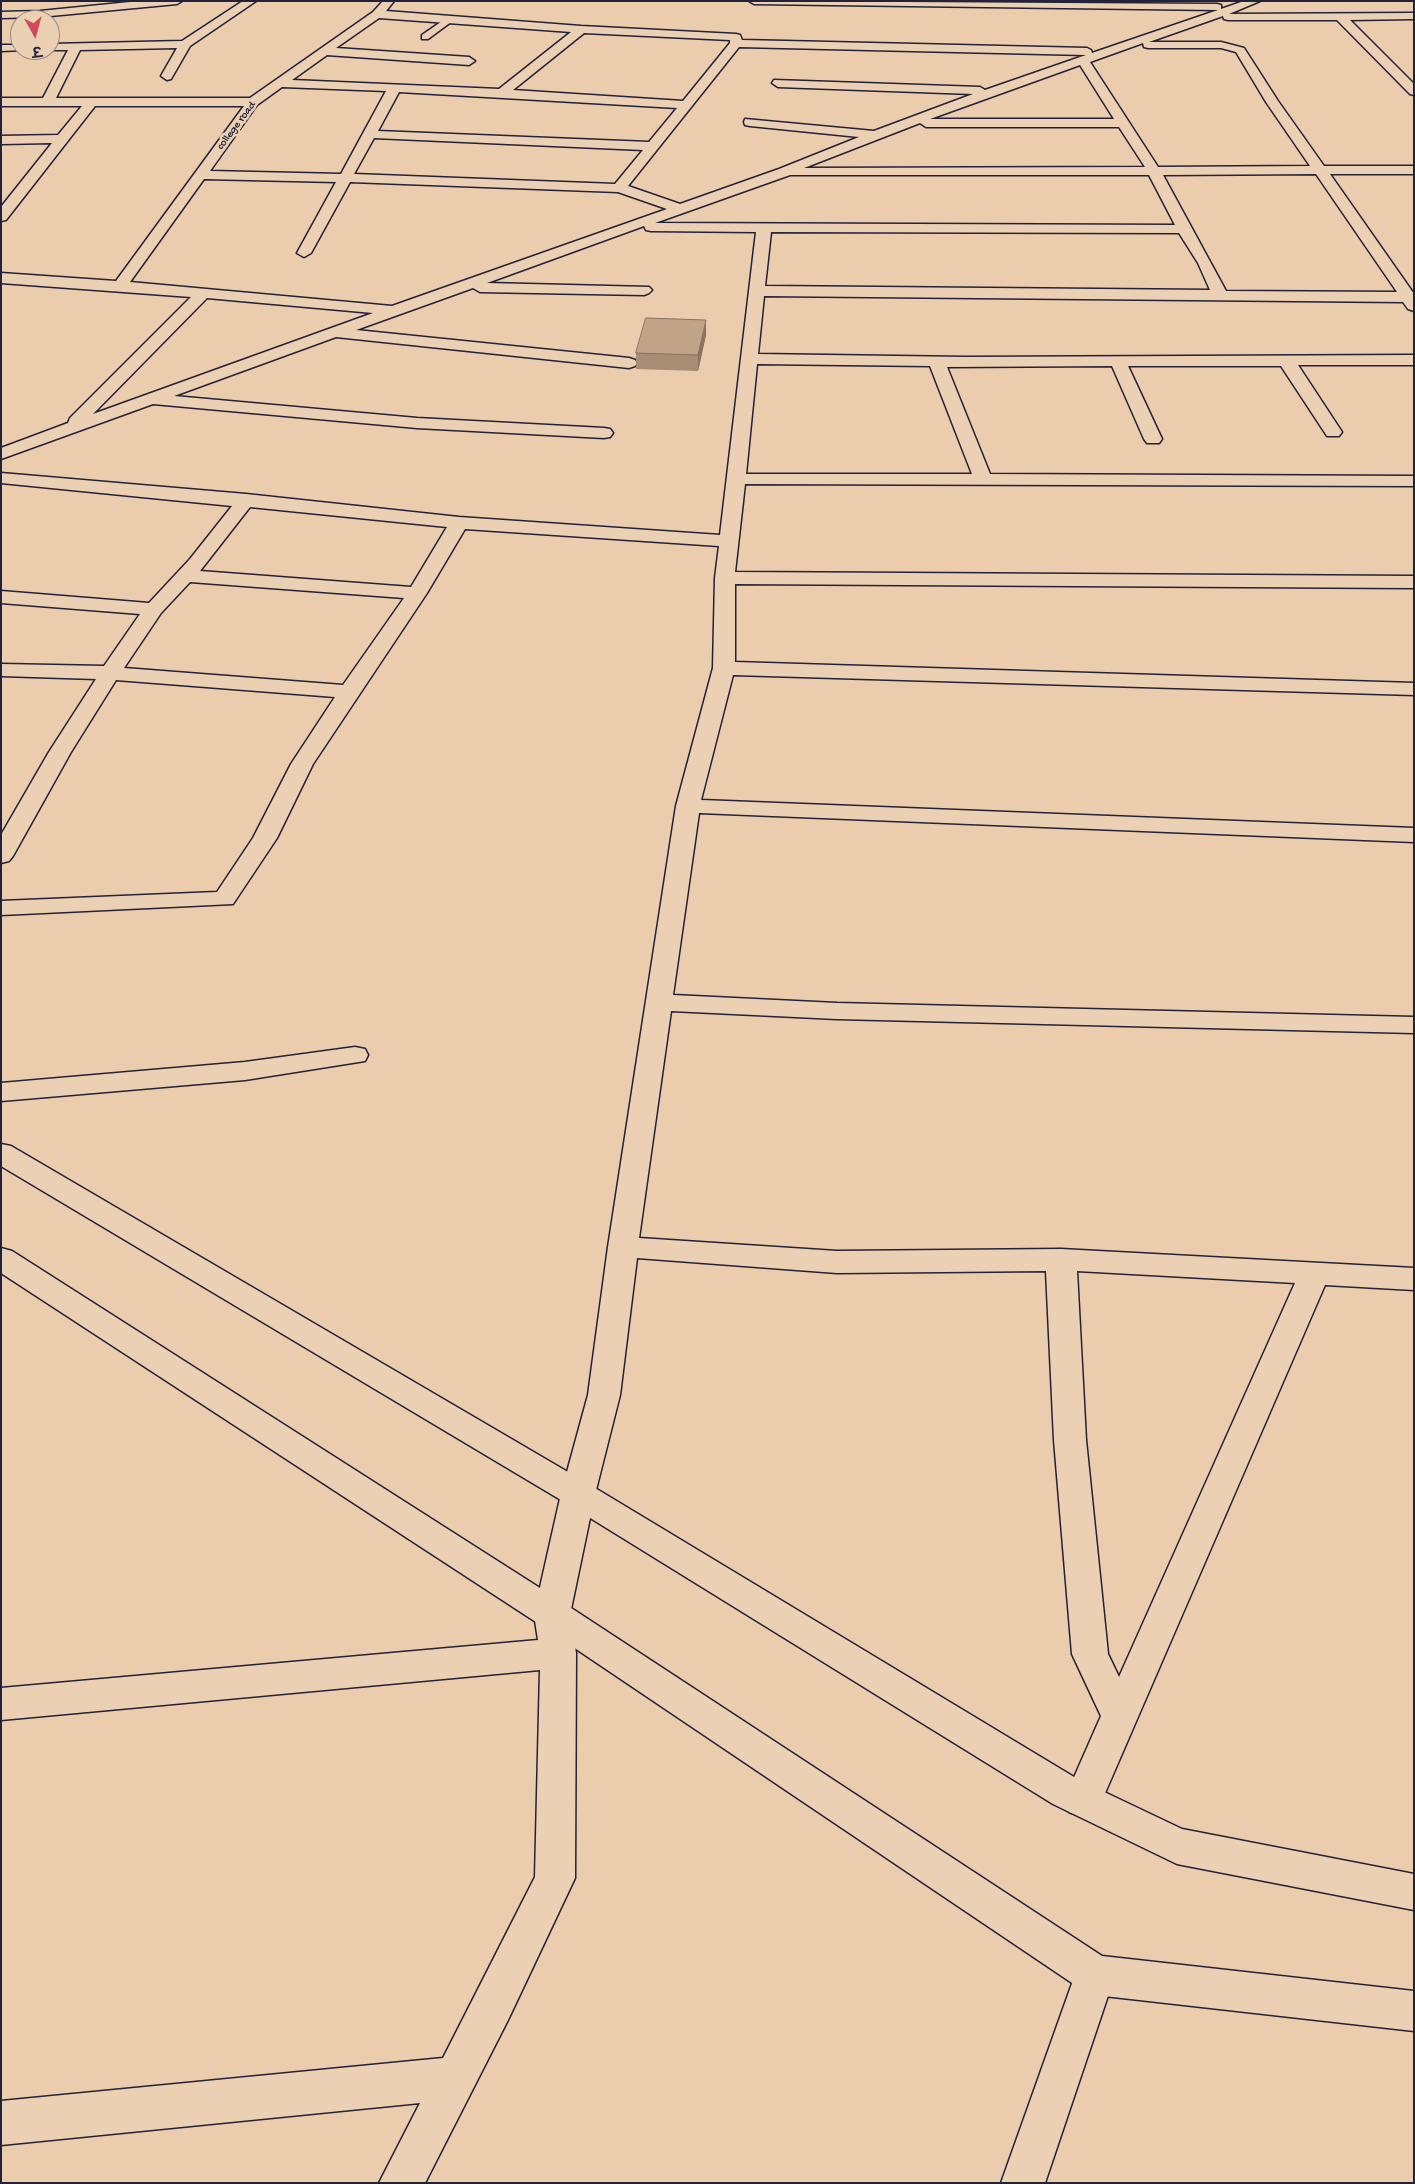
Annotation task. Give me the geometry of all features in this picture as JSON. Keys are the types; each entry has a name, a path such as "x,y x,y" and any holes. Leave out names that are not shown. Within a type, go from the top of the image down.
{"street":[{"path":"60,12 177,1"},
{"path":"168,76 185,44 251,1"},
{"name":"college road","path":"120,286 254,102 377,14 389,1"},
{"path":"754,1 1116,3 1238,7"},
{"path":"1,454 72,426 395,310 681,210 994,91 1102,52 1255,1"},
{"path":"377,14 736,37 736,42"},
{"path":"1208,18 1414,16"},
{"path":"1342,17 1414,91"},
{"path":"502,93 581,28"},
{"path":"736,42 1102,52"},
{"path":"619,188 736,42"},
{"path":"60,47 185,44"},
{"path":"1126,44 1221,45 1240,50 1272,102 1411,302"},
{"path":"48,101 76,46"},
{"path":"324,51 470,61"},
{"path":"1083,60 1154,171 1184,229 1205,263 1220,295"},
{"path":"280,83 502,93 685,105"},
{"path":"778,83 994,91"},
{"path":"304,253 394,89"},
{"path":"1,102 254,102"},
{"path":"1,217 7,202 62,139 91,102"},
{"path":"750,122 876,135"},
{"path":"908,123 1122,123"},
{"path":"368,134 652,146"},
{"path":"1,140 62,139"},
{"path":"784,172 1414,170"},
{"path":"200,175 346,178 619,188 681,210"},
{"path":"634,227 1184,229"},
{"path":"401,2183 456,2078 555,1878 558,1653 552,1614 578,1494 604,1395 622,1247 688,806 724,668 725,578 764,228"},
{"path":"4,282 120,286 395,310"},
{"path":"462,286 644,290"},
{"path":"758,291 1220,295 1411,302"},
{"path":"72,426 203,293"},
{"path":"334,332 629,363"},
{"path":"750,360 937,362 1414,360"},
{"path":"1286,360 1333,432"},
{"path":"1118,361 1134,401 1153,439"},
{"path":"937,362 983,480"},
{"path":"148,400 251,407 417,423 604,433"},
{"path":"1,478 246,500 459,522 729,541"},
{"path":"736,479 1414,481"},
{"path":"1,856 60,752 110,673 154,609 185,576 246,500"},
{"path":"1,908 224,899 265,838 302,764 348,692 417,593 459,522"},
{"path":"185,576 417,593"},
{"path":"725,578 1414,582"},
{"path":"1,597 154,609"},
{"path":"724,668 1414,689"},
{"path":"1,670 110,673 348,692"},
{"path":"688,806 1414,835"},
{"path":"658,1002 837,1011 1414,1025"},
{"path":"1,1092 236,1072 355,1055"},
{"path":"1,1153 578,1494 1066,1792 1177,1846 1414,1892"},
{"path":"622,1247 838,1262 1061,1260 1414,1279"},
{"path":"1,1258 552,1614 1095,1974 1414,2011"},
{"path":"1061,1260 1070,1440 1090,1654 1120,1717"},
{"path":"1083,1800 1315,1273"},
{"path":"1,1704 558,1653"},
{"path":"1023,2183 1095,1974"},
{"path":"1,2122 456,2078"}],"lane":[{"path":"425,38 451,19"}],"building":[{"path":"646,318 706,320 698,355 636,353"}]}
